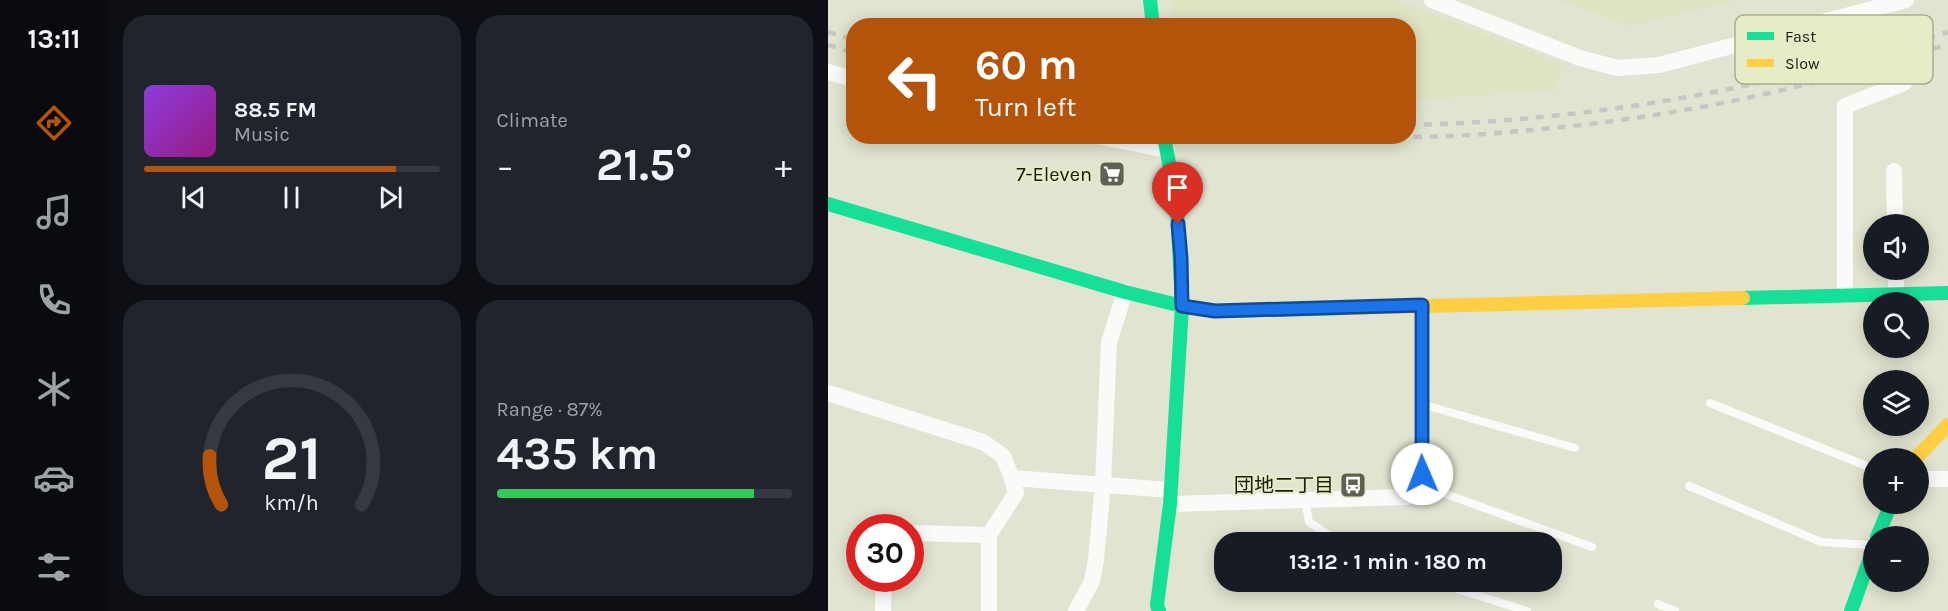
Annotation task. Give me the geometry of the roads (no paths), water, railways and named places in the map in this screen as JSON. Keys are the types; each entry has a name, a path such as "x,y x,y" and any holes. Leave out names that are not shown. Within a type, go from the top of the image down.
{"street":[{"path":"1150,0 1152,18"},
{"path":"1432,0 1580,58 1617,68 1659,65 1735,45"},
{"path":"1849,15 1906,0"},
{"path":"828,72 846,77"},
{"path":"1845,295 1845,106 1899,84"},
{"path":"1157,609 1170,497 1182,306 1177,207 1166,144"},
{"path":"1894,171 1895,214"},
{"path":"828,204 1125,292 1182,306 1215,311 1863,295"},
{"path":"1076,611 1092,581 1096,560 1103,484 1109,342 1125,292"},
{"path":"1929,293 1948,293"},
{"path":"1012,478 1103,484 1170,497 1305,500 1407,497 1416,492 1421,485 1422,305"},
{"path":"828,393 983,441 1003,456 1016,493 989,535 989,611"},
{"path":"1926,448 1948,425"},
{"path":"1929,480 1948,479"},
{"path":"924,533 989,535"},
{"path":"1851,611 1863,577"},
{"path":"883,611 884,592"}],"lane":[{"path":"1710,403 1863,465"},
{"path":"1420,404 1575,448"},
{"path":"1421,485 1592,548"},
{"path":"1689,486 1821,542 1863,545"},
{"path":"1305,500 1309,522 1324,532"},
{"path":"1467,592 1527,611"},
{"path":"1658,604 1675,611"}],"railway":[{"path":"828,32 846,38"},
{"path":"1933,37 1948,32"},
{"path":"1933,49 1948,44"},
{"path":"828,45 846,51"},
{"path":"1416,125 1545,117 1614,109 1753,84"},
{"path":"1416,137 1486,134 1637,118 1742,99 1806,84"}],"place":[{"name":"7-Eleven","path":"1112,174"},
{"name":"団地二丁目","path":"1353,485"}]}
